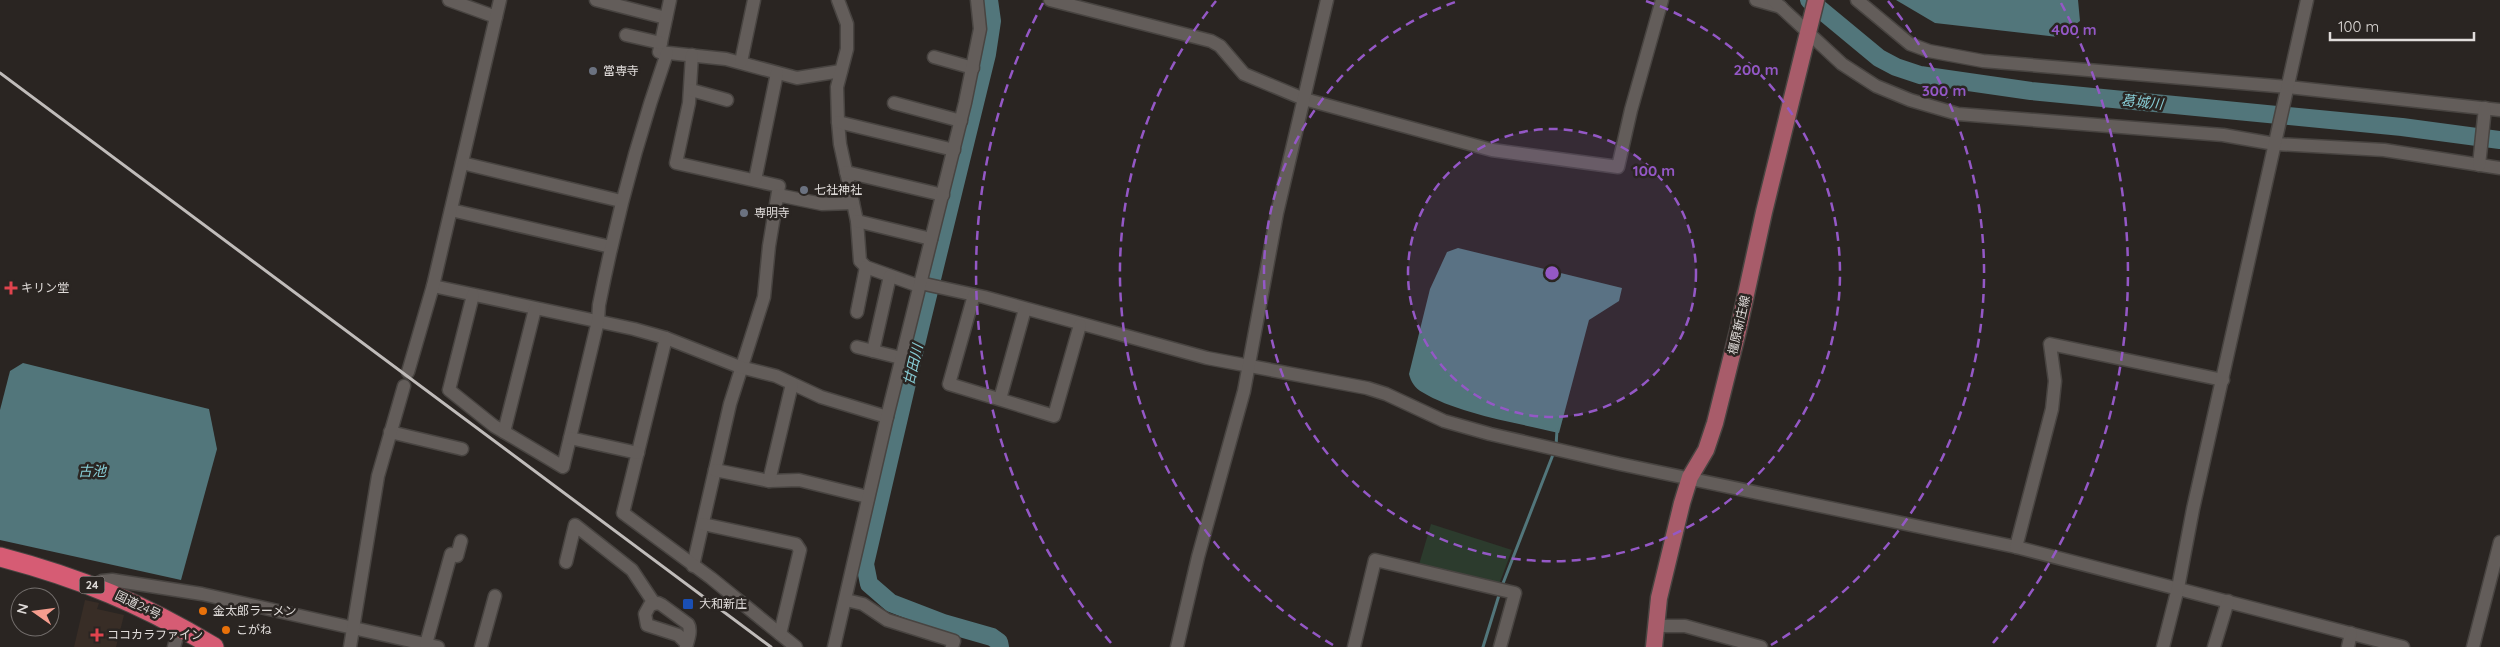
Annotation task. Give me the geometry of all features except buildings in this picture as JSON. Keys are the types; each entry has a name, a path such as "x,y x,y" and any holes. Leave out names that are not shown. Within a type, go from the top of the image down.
{"highway":[{"name":"国道24号","path":"0,556 119,595 180,626 214,647"}],"main road":[{"name":"橿原新庄線","path":"1654,647 1661,587 1690,477 1706,450 1715,423 1816,0"}],"street":[{"path":"449,0 496,17"},
{"path":"408,372 434,286 500,0"},
{"path":"596,0 666,18"},
{"path":"474,295 449,390 504,432 563,467 598,321 621,201 664,48 666,18 670,0"},
{"path":"740,62 754,0"},
{"path":"838,0 847,24 847,49 837,87 838,122 846,172 857,221 860,261 866,267 890,276 974,295 1207,358 1367,388 1386,394 1444,421 1554,448 2016,547 2351,634 2377,644 2403,647"},
{"path":"834,647 901,358 921,284 973,68 980,30 977,0"},
{"path":"1050,0 1201,37 1220,46 1244,74 1304,99 1492,150 1618,167 1631,110 1662,0"},
{"path":"1177,647 1249,366 1277,213 1327,0"},
{"path":"1756,0 1777,3 1809,29 1842,64 1876,86 1910,100 1958,114 2384,150 2480,161 2500,168"},
{"path":"1857,0 1910,44 1983,61 2485,111 2500,110"},
{"path":"2163,647 2178,588 2307,0"},
{"path":"626,35 692,55 740,62 777,73 804,78 841,71"},
{"path":"692,55 690,90 676,162 779,186 769,246 764,297 740,367 693,566"},
{"path":"934,57 973,68"},
{"path":"755,180 777,73"},
{"path":"690,90 727,100"},
{"path":"894,103 961,121"},
{"path":"2480,161 2485,111"},
{"path":"838,122 954,150"},
{"path":"462,163 621,201"},
{"path":"846,172 943,195"},
{"path":"778,195 822,204 853,203"},
{"path":"452,210 611,247"},
{"path":"857,221 931,239"},
{"path":"857,312 866,267"},
{"path":"873,351 890,276"},
{"path":"434,286 598,321 666,338 740,367 776,376 821,397 887,417"},
{"path":"974,295 949,384 1054,416 1080,325"},
{"path":"504,432 535,309"},
{"path":"1000,399 1025,309"},
{"path":"666,338 622,513 796,647"},
{"path":"2016,547 2052,409 2055,381 2050,344 2223,380"},
{"path":"856,347 901,358"},
{"path":"769,481 792,384"},
{"path":"350,647 378,476 404,386"},
{"path":"390,432 462,449"},
{"path":"570,438 638,453"},
{"path":"715,470 769,481 799,480 868,496"},
{"path":"703,524 796,544 800,550 780,634"},
{"path":"566,562 575,525 632,570 654,603 662,605 688,624 690,631 687,645"},
{"path":"93,586 102,581 112,580 202,594 432,645 451,554 457,556 461,541"},
{"path":"2473,647 2500,542"},
{"path":"1354,647 1375,560 1515,593 1500,647"},
{"path":"481,647 495,596"},
{"path":"846,600 862,604 887,620 954,641 952,647"},
{"path":"2214,647 2228,601"},
{"path":"654,603 647,608 645,614 647,625 678,634 687,645"},
{"path":"174,647 180,626"},
{"path":"1657,626 1685,626 1761,647"},
{"path":"2348,647 2351,634"}],"shaded area":[{"path":"85,600 99,603 97,609 124,615 116,647 74,647"}],"green space":[{"path":"1431,524 1512,550 1498,587 1418,568"}],"water":[{"path":"1896,0 2078,0 2080,21 2058,37 1935,23"},
{"path":"1458,248 1622,288 1619,301 1589,320 1559,433 1470,412 1437,400 1417,389 1412,382 1409,374 1430,289 1447,252"},
{"name":"古池","path":"23,363 209,409 217,449 181,580 0,540 0,410 10,371"}],"waterway":[{"name":"甘田川","path":"989,0 992,21 987,54 865,564 869,584 891,603 943,623 992,637 999,642 1000,647"},
{"name":"葛城川","path":"1809,0 1879,58 1896,67 1920,75 2031,91 2402,127 2500,140"},
{"path":"1556,446 1557,430"},
{"path":"1502,586 1554,452"},
{"path":"1483,647 1500,592"}],"railway":[{"path":"0,73 771,647"}],"place":[{"name":"當専寺","path":"593,71"},
{"name":"七社神社","path":"804,190"},
{"name":"専明寺","path":"744,213"},
{"name":"キリン堂","path":"11,288"},
{"name":"大和新庄","path":"688,604"},
{"name":"金太郎ラーメン","path":"203,611"},
{"name":"こがね","path":"226,630"},
{"name":"ココカラファイン","path":"97,635"}]}
